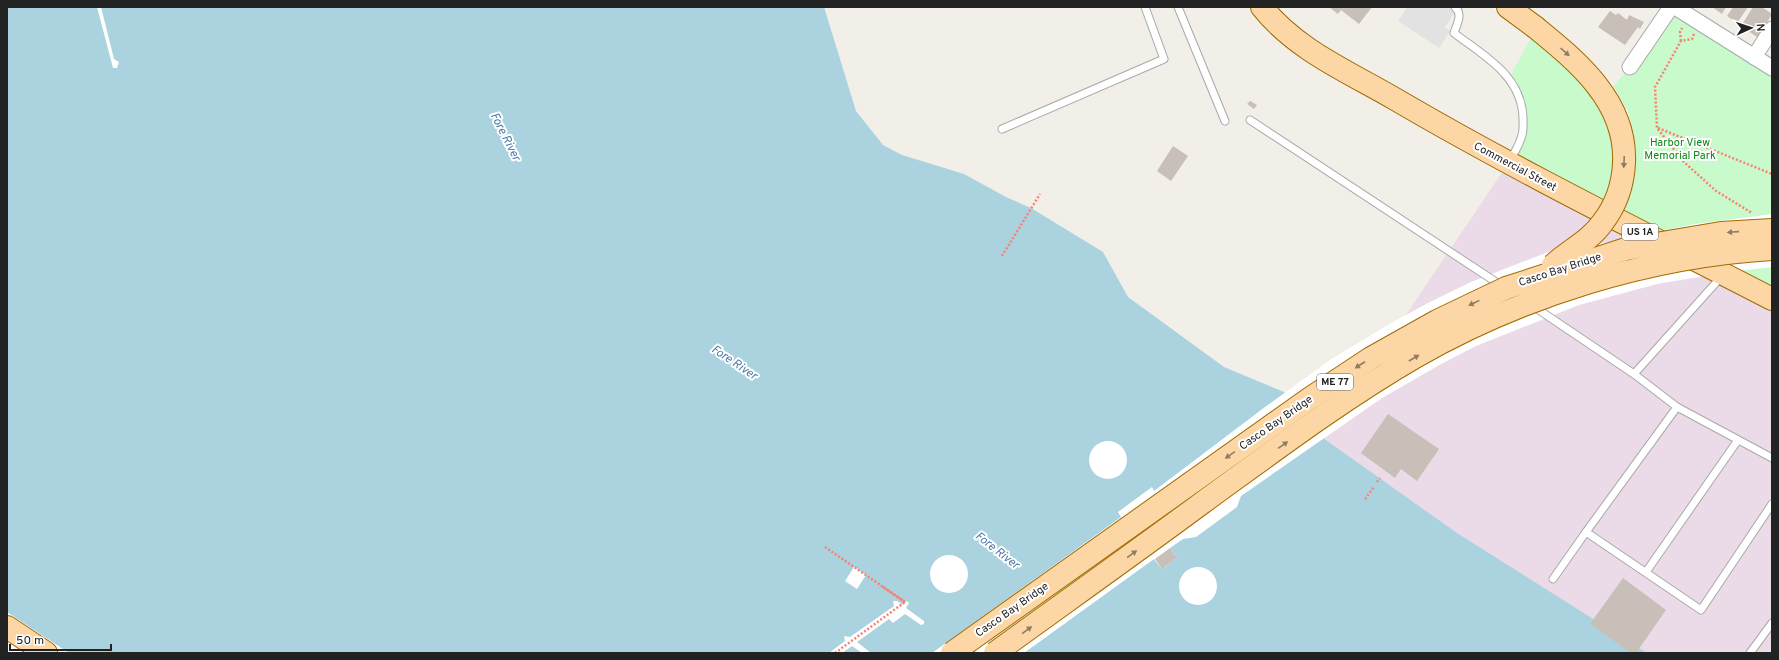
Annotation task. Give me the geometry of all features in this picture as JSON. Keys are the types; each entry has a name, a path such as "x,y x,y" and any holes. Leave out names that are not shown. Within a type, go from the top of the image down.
{"main road":[{"path":"1508,7 1535,27 1576,62 1594,81 1616,114 1620,126 1624,150 1621,187 1617,199 1604,222 1584,242 1559,258 1542,275"},
{"name":"Commercial Street","path":"1266,12 1307,49 1470,142 1546,183 1772,299"},
{"name":"Casco Bay Bridge","path":"952,653 1309,399 1371,358 1437,321 1506,288 1542,275 1626,249 1721,233 1772,230"},
{"name":"Casco Bay Bridge","path":"995,653 1329,412 1416,357 1456,335 1498,316 1542,299 1603,279 1692,258 1772,249"},
{"path":"7,627 46,653"}],"street":[{"path":"1630,67 1671,7"},
{"path":"1675,7 1772,68"},
{"path":"1754,57 1772,29"}],"lane":[{"path":"1002,129 1164,60 1144,7"},
{"path":"1178,7 1225,121"},
{"path":"1455,7 1459,12 1459,16 1454,33 1486,57 1509,78 1520,98 1523,118 1522,137 1509,162"},
{"path":"1250,120 1515,295"},
{"path":"1634,374 1724,274"},
{"path":"1522,299 1634,374 1677,407 1772,458"},
{"path":"1553,579 1677,407"},
{"path":"1646,572 1738,440"},
{"path":"1586,532 1701,610 1772,504"},
{"path":"1750,653 1772,623"}],"path":[{"path":"1701,24 1692,38 1681,40 1655,87 1657,128 1684,162 1716,190 1752,213"},
{"path":"1657,128 1772,174"},
{"path":"1002,256 1040,194"},
{"path":"1377,482 1380,478"},
{"path":"1365,499 1374,488"},
{"path":"825,547 906,602 834,653"}],"shaded area":[{"path":"1407,7 1448,7 1455,11 1445,27 1450,31 1439,48 1398,21"},
{"path":"1509,162 1772,299 1772,653 1550,653 1323,438"}],"green space":[{"name":"Harbor View Memorial Park","path":"1671,7 1772,68 1772,302 1509,162 1522,137 1522,107 1509,78 1532,36 1546,47 1601,100 1630,67"}],"water":[{"name":"Fore River","path":"7,7 824,7 856,111 883,145 902,155 964,174 1006,197 1031,208 1103,252 1128,297 1224,367 1284,392 1323,438 1457,533 1647,653 7,653"}],"pier":[{"path":"97,7 101,7 114,59 119,62 117,68 113,68"},
{"path":"1492,7 1524,7 1598,68 1611,82 1628,112 1636,150 1632,187 1620,216 1610,231 1598,244 1695,224 1772,214 1772,267 1729,272 1657,284 1579,305 1476,346 1382,398 1241,496 1237,507 1196,537 1183,539 1170,548 1177,558 1162,569 1154,559 1024,653 932,653 1121,517 1118,512 1152,487 1154,491 1330,360 1386,326 1428,303 1471,282 1561,247 1586,229 1610,195 1617,142 1589,86 1513,22"},
{"path":"1108,441 1121,447 1127,460 1121,473 1108,479 1095,473 1089,460 1095,447"},
{"path":"949,555 962,561 968,574 962,587 949,593 936,587 930,574 936,561"},
{"path":"854,567 866,575 857,589 845,581"},
{"path":"1198,567 1211,573 1217,586 1211,599 1198,605 1185,599 1179,586 1185,573"},
{"path":"893,601 897,601 903,605 906,601 909,603 906,608 924,621 924,624 921,625 905,614 893,623 889,619 857,642 871,653 862,653 852,646 842,653 829,653 845,641 844,636 850,637 894,606"},
{"path":"7,612 69,653 7,653"}],"building":[{"path":"1329,7 1372,7 1359,24 1341,10 1338,14"},
{"path":"1712,7 1726,7 1722,14"},
{"path":"1733,7 1748,7 1737,23 1727,16"},
{"path":"1753,7 1762,7 1772,14 1765,26 1760,23 1757,27 1762,30 1757,37 1741,26"},
{"path":"1610,11 1616,15 1618,13 1627,20 1629,15 1644,22 1640,29 1638,27 1625,45 1598,27"},
{"path":"1250,101 1257,105 1254,109 1247,104"},
{"path":"1173,146 1188,156 1171,181 1157,171"},
{"path":"1388,414 1439,449 1417,481 1401,469 1395,478 1361,453"},
{"path":"1170,548 1177,558 1162,569 1155,559"},
{"path":"1623,578 1666,610 1636,653 1631,653 1590,624"}]}
